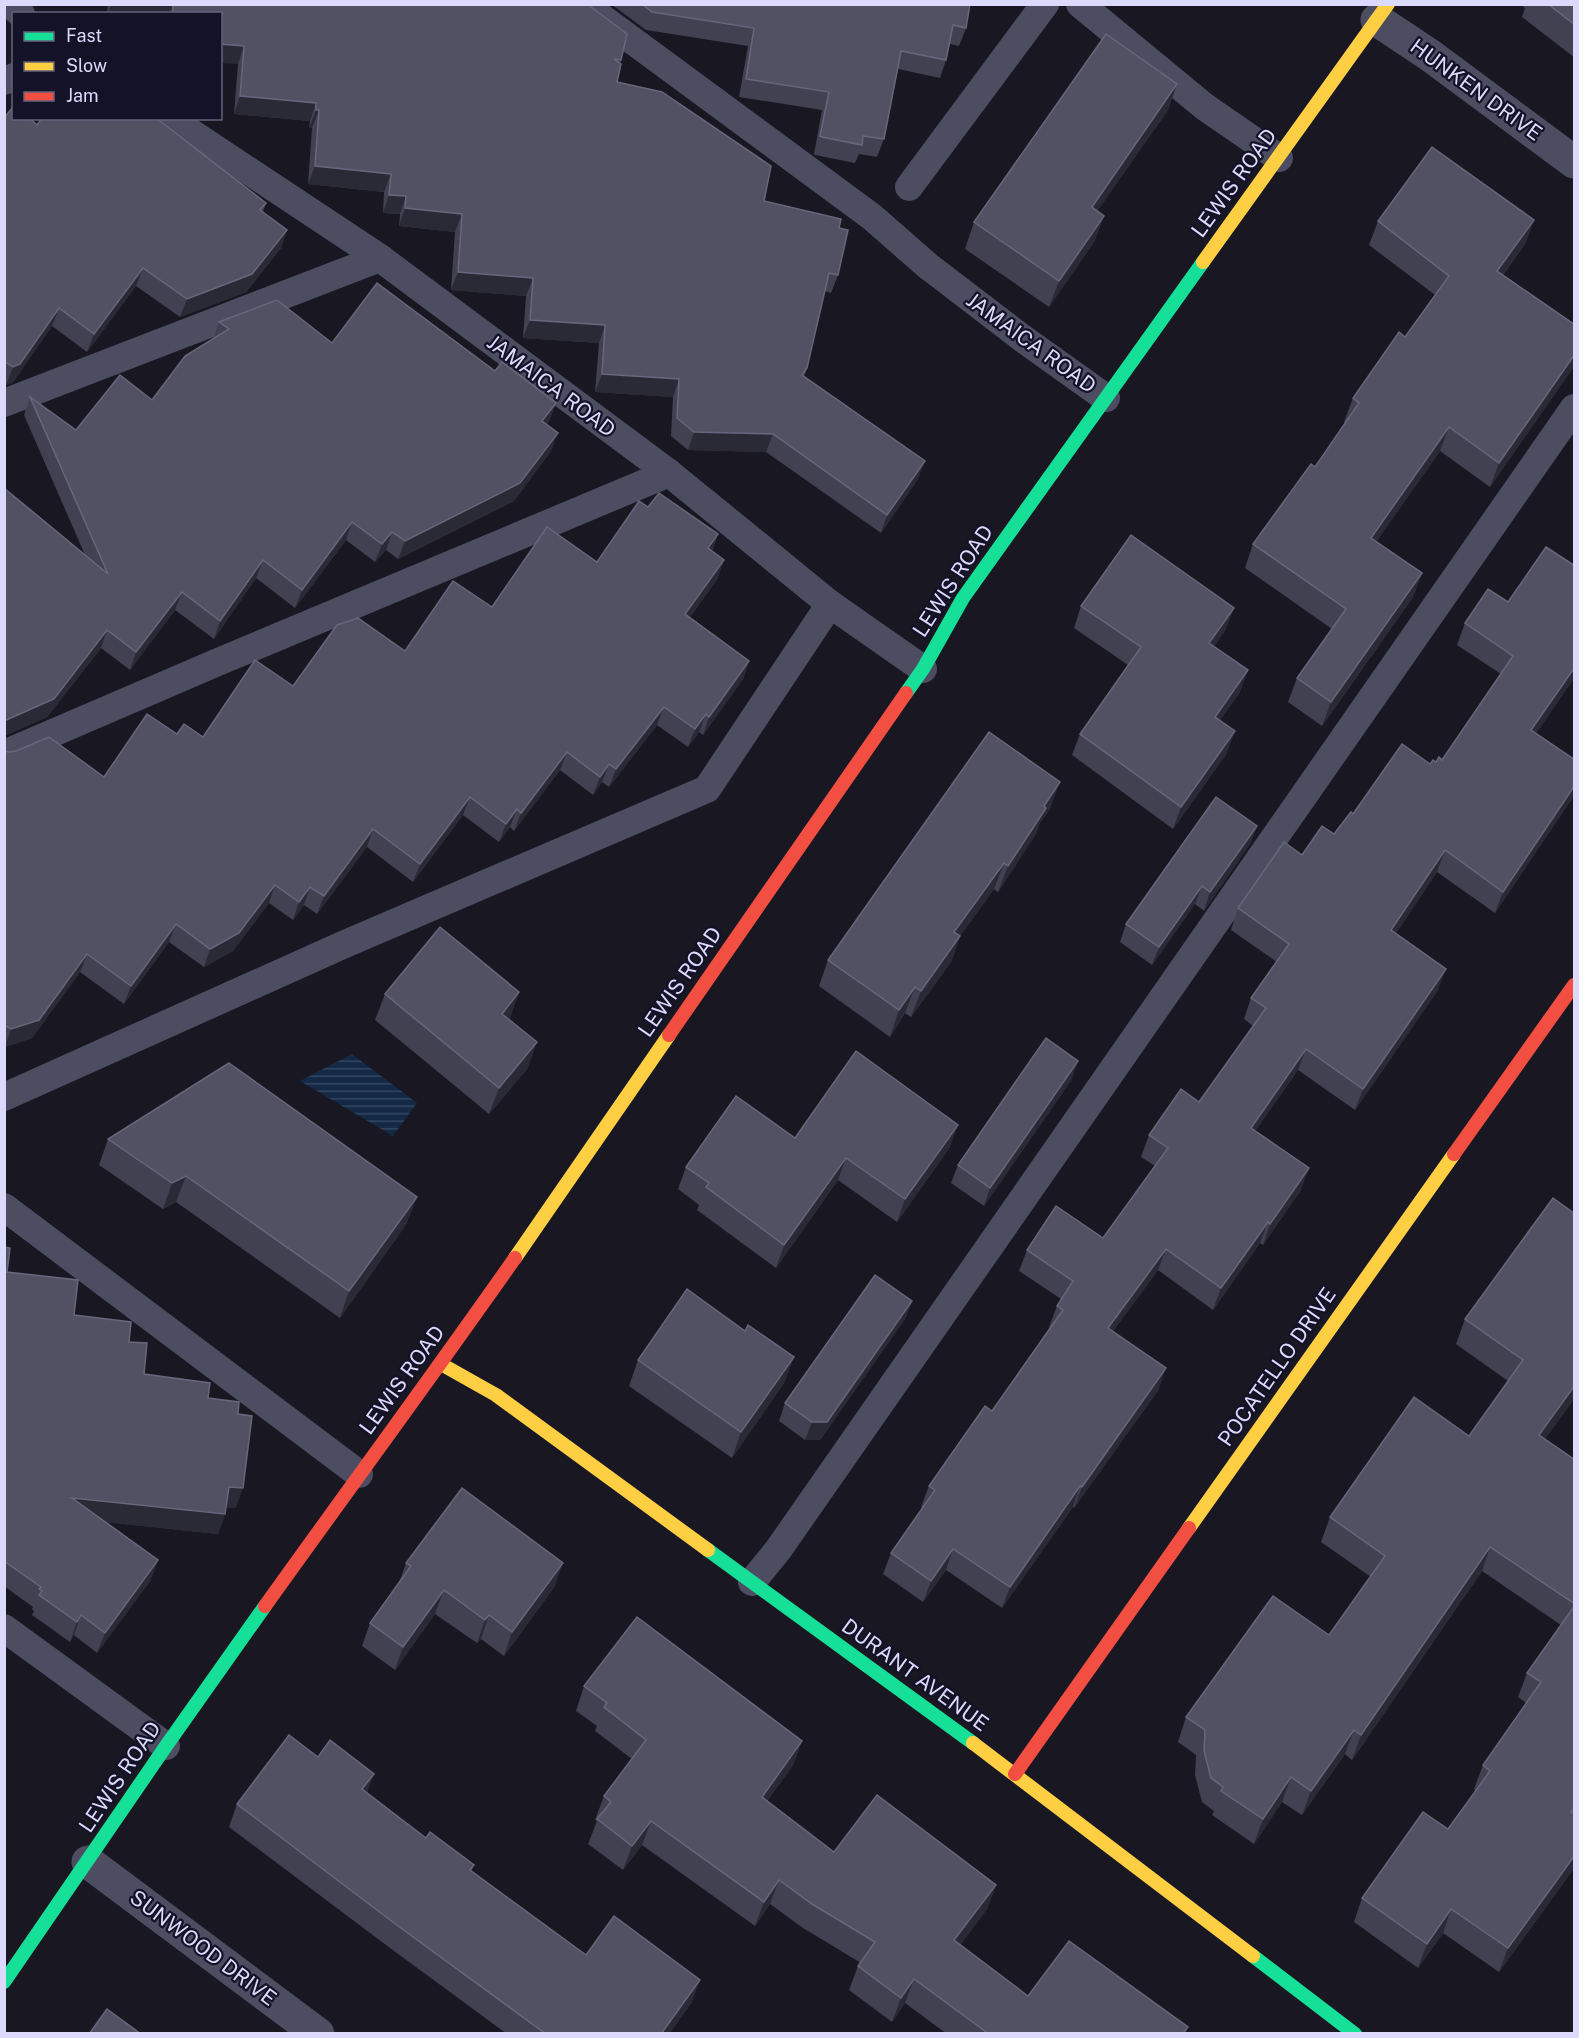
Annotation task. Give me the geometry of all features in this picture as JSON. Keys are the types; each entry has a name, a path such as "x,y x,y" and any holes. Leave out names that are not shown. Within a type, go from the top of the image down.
{"street":[{"name":"LEWIS ROAD","path":"4,1982 166,1746 359,1474 441,1364 923,669 963,598 1382,12"},
{"name":"HUNKEN DRIVE","path":"1382,12 1431,56 1575,162"},
{"name":"POCATELLO DRIVE","path":"1015,1774 1575,985"},
{"name":"DURANT AVENUE","path":"441,1364 496,1395 1015,1774 1354,2034"},
{"name":"SUNWOOD DRIVE","path":"88,1862 318,2034"}],"lane":[{"name":"JAMAICA ROAD","path":"583,4 872,217 928,266 1022,338 1106,398"},
{"path":"909,187 1045,4"},
{"path":"1080,4 1205,106 1279,158"},
{"name":"JAMAICA ROAD","path":"172,120 380,258 669,473 830,604 923,669"},
{"path":"4,403 380,258"},
{"path":"752,1582 778,1550 1575,408"},
{"path":"4,754 669,473"},
{"path":"4,1098 345,944 707,789 830,604"},
{"path":"4,1207 359,1474"},
{"path":"4,1628 166,1746"}],"water":[{"path":"352,1054 417,1103 393,1136 300,1081"}],"building":[{"path":"173,4 587,4 627,34 621,60 614,59 621,64 617,82 662,92 771,166 764,201 841,219 839,228 848,230 838,275 829,273 807,368 802,375 925,461 887,515 773,434 694,432 677,418 679,379 602,374 605,325 530,320 533,278 458,272 462,214 405,208 406,196 389,195 391,174 315,166 319,110 316,110 316,103 240,96 244,46 222,44 222,12 173,12"},
{"path":"642,4 970,4 966,28 953,25 946,60 901,51 884,139 863,136 862,145 820,136 829,92 746,79 754,28 652,12"},
{"path":"1548,4 1575,4 1575,25"},
{"path":"1106,34 1177,84 1092,207 1104,216 1059,281 974,222"},
{"path":"12,108 12,120 31,120 37,125 41,120 159,120 266,203 260,210 287,230 252,274 187,299 143,268 94,334 59,308 20,364 13,367 4,361 4,118"},
{"path":"1432,147 1534,220 1497,271 1575,325 1575,354 1499,463 1449,427 1371,538 1422,573 1331,702 1297,678 1346,609 1253,544 1311,464 1315,467 1359,403 1353,398 1399,332 1405,337 1449,276 1378,221"},
{"path":"377,283 495,371 502,362 556,403 542,421 558,433 520,483 405,541 392,532 382,544 352,522 302,590 263,560 220,621 182,592 136,652 107,630 54,699 4,721 4,488 108,574 30,397 76,430 120,375 152,400 185,356 229,329 219,322 277,300 332,343"},
{"path":"659,493 718,534 708,548 724,560 685,614 749,661 709,717 706,714 695,729 664,707 616,769 609,764 600,777 567,752 521,813 517,809 506,824 470,797 420,864 373,829 324,896 310,887 299,902 275,885 239,933 210,949 176,924 131,986 87,954 39,1020 11,1029 4,1025 4,751 16,751 49,737 104,777 147,714 177,734 184,724 203,737 255,660 293,686 337,625 358,618 405,651 453,581 492,607 547,527 597,562 639,501 648,507"},
{"path":"1131,535 1234,608 1209,643 1248,670 1215,717 1235,731 1181,807 1080,734 1141,647 1081,606"},
{"path":"1546,547 1575,566 1575,667 1531,730 1575,760 1575,785 1503,892 1445,850 1391,930 1446,969 1363,1089 1306,1049 1251,1128 1309,1168 1221,1288 1166,1249 1108,1328 1166,1368 1010,1587 953,1549 931,1581 891,1553 935,1490 929,1486 985,1406 992,1411 1063,1310 1057,1306 1073,1281 1027,1250 1056,1206 1103,1238 1168,1148 1149,1135 1181,1089 1199,1102 1266,1008 1251,998 1289,944 1238,908 1284,842 1302,855 1322,826 1334,834 1351,812 1353,814 1402,744 1430,764 1433,760 1436,762 1439,757 1442,760 1513,656 1465,623 1488,589 1508,602"},
{"path":"989,732 1060,782 1008,866 1004,863 954,932 960,936 921,991 915,987 899,1010 828,960"},
{"path":"1216,797 1257,826 1210,892 1202,886 1159,947 1126,924"},
{"path":"440,927 519,992 502,1014 537,1042 499,1088 385,994"},
{"path":"1046,1038 1078,1061 990,1188 958,1165"},
{"path":"856,1051 958,1125 905,1199 846,1158 784,1245 706,1187 709,1183 686,1167 736,1096 795,1138"},
{"path":"229,1063 417,1197 349,1291 186,1176 172,1183 108,1139"},
{"path":"1553,1198 1575,1214 1575,1385 1539,1435 1575,1460 1575,1604 1490,1547 1361,1735 1354,1730 1311,1791 1291,1777 1263,1819 1221,1791 1223,1787 1211,1778 1204,1751 1205,1730 1186,1717 1273,1596 1329,1635 1385,1556 1330,1517 1414,1397 1469,1436 1523,1360 1465,1319"},
{"path":"4,1247 10,1248 7,1272 78,1280 74,1315 131,1322 129,1342 147,1343 144,1374 210,1383 208,1398 239,1402 238,1414 252,1416 243,1488 229,1487 225,1514 72,1498 158,1560 105,1633 81,1615 77,1622 39,1595 42,1591 39,1589 41,1587 4,1561"},
{"path":"875,1275 912,1301 827,1422 812,1422 785,1403"},
{"path":"687,1289 745,1331 748,1325 794,1357 741,1432 638,1360"},
{"path":"462,1488 563,1563 512,1632 489,1615 485,1620 444,1590 403,1647 370,1623 411,1566 406,1563"},
{"path":"1575,1605 1575,1808 1571,1812 1575,1815 1575,1855 1508,1948 1451,1909 1427,1944 1362,1898 1423,1812 1448,1829 1490,1771 1483,1765 1541,1682 1527,1673"},
{"path":"637,1617 802,1741 762,1797 834,1852 877,1795 996,1885 954,1940 1028,1996 1069,1941 1188,2027 1183,2034 989,2034 914,1979 901,1998 858,1966 875,1942 812,1904 779,1880 764,1902 651,1821 632,1846 597,1819 611,1802 604,1796 646,1740 604,1707 607,1703 584,1686"},
{"path":"289,1735 318,1757 330,1740 374,1774 362,1789 426,1838 430,1832 474,1865 470,1870 586,1955 614,1916 700,1980 661,2034 546,2034 237,1804"},
{"path":"107,2009 141,2034 89,2034"}],"traffic: fast":[{"path":"906,693 923,669 963,598 1203,262"},
{"path":"708,1550 973,1743"},
{"path":"4,1982 265,1606"},
{"path":"1253,1956 1355,2034"}],"traffic: slow":[{"path":"1203,262 1388,4"},
{"path":"515,1258 669,1035"},
{"path":"1189,1528 1454,1154"},
{"path":"441,1364 496,1395 708,1550"},
{"path":"973,1743 1253,1956"}],"traffic: jam":[{"path":"669,1035 906,693"},
{"path":"1454,1154 1574,985"},
{"path":"265,1606 515,1258"},
{"path":"1015,1774 1189,1528"}]}
